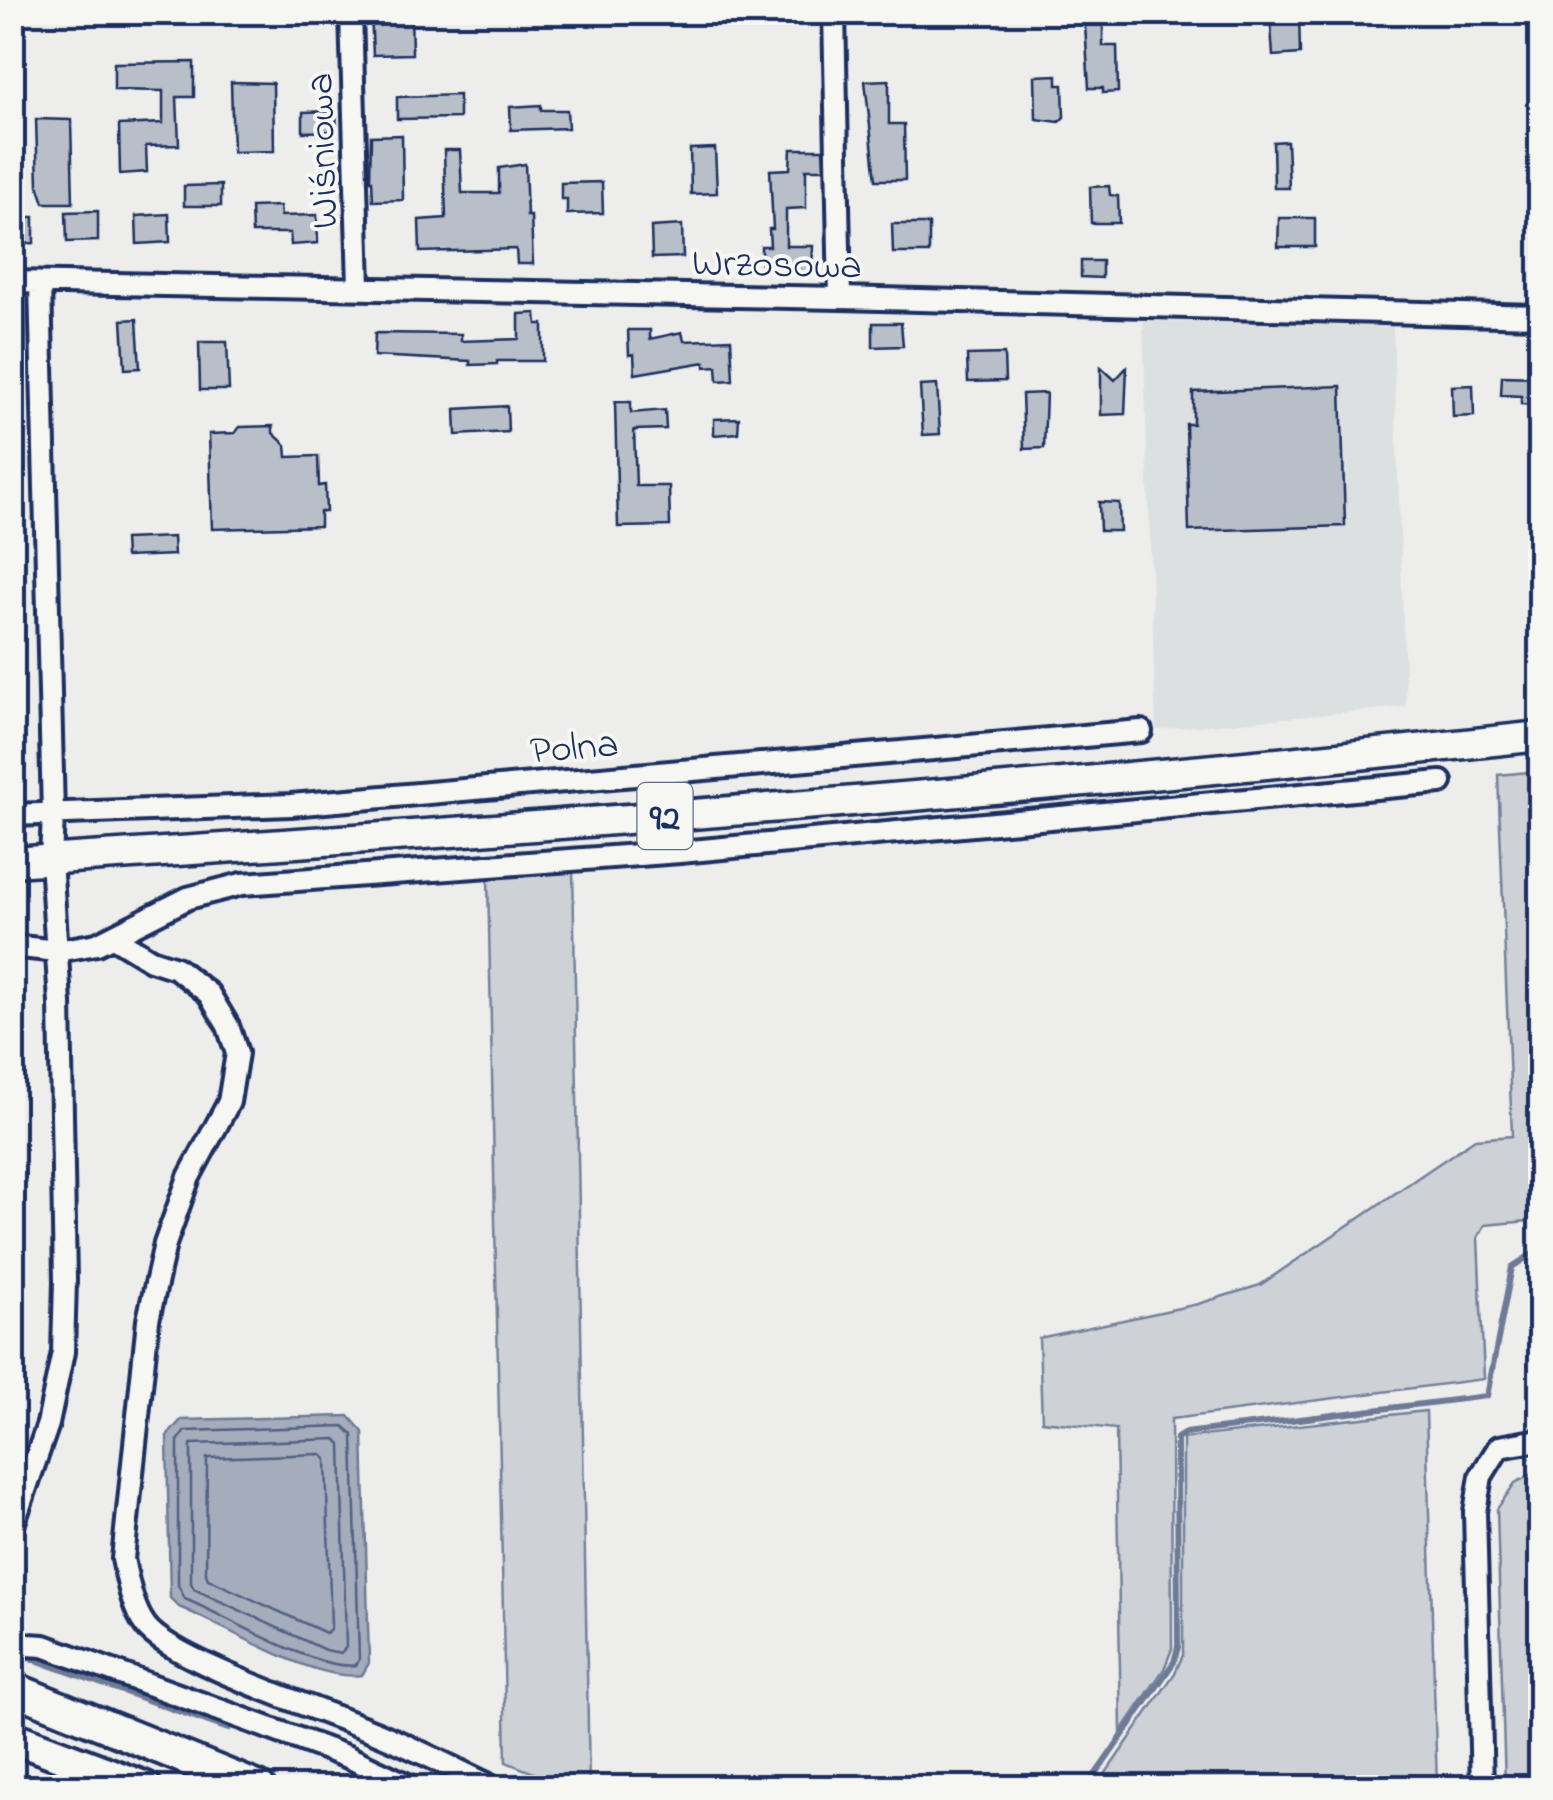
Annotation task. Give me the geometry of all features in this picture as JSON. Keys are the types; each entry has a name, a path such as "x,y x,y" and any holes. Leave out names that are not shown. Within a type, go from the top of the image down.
{"highway":[{"path":"12,1688 259,1788"},
{"path":"12,1737 146,1788"}],"main road":[{"name":"92","path":"12,862 504,830 1085,782 1540,736"}],"street":[{"name":"Wiśniowa","path":"351,12 359,288"},
{"path":"834,12 840,298"},
{"name":"Wrzosowa","path":"12,282 1540,316"},
{"path":"12,1528 48,1424 62,1352 65,1281 60,1003 51,859 40,283"},
{"name":"Polna","path":"12,814 291,805 1141,731"},
{"path":"12,946 57,951 115,938 188,898 242,884 680,852 1440,782"},
{"path":"115,938 151,960 176,968 209,994 238,1053 230,1102 190,1177 164,1244 148,1320 123,1559 130,1592 144,1625 164,1644 204,1663 383,1735 495,1788"},
{"path":"1482,1788 1475,1512 1482,1476 1499,1447 1540,1440"},
{"path":"12,1644 44,1646 348,1757 414,1788"}],"shaded area":[{"path":"1143,321 1393,326 1406,707 1156,730"},
{"path":"1540,771 1540,1162 1528,1221 1485,1225 1478,1237 1484,1379 1171,1419 1172,1649 1164,1669 1121,1732 1116,1429 1042,1421 1039,1338 1198,1304 1260,1285 1475,1139 1512,1136 1498,775"},
{"path":"573,867 589,1787 568,1787 506,1762 488,876"},
{"path":"1426,1411 1437,1787 1099,1787 1183,1655 1183,1438"},
{"path":"1540,1470 1540,1787 1505,1787 1497,1509 1515,1483"}],"water":[{"path":"349,1416 363,1432 369,1663 362,1675 342,1675 295,1662 179,1607 170,1598 167,1436 181,1420"}],"building":[{"path":"371,12 411,12 412,54 373,55"},
{"path":"1270,12 1299,12 1300,54 1273,56"},
{"path":"1085,25 1103,25 1103,46 1117,46 1118,92 1103,93 1103,88 1089,88"},
{"path":"194,62 194,97 177,97 179,145 146,146 147,172 120,174 119,125 163,123 163,91 114,90 114,63"},
{"path":"1057,75 1057,85 1063,85 1064,117 1059,122 1036,119 1035,76"},
{"path":"889,80 889,124 904,124 905,180 876,180 865,81"},
{"path":"231,82 273,83 274,151 233,152"},
{"path":"459,95 459,118 397,119 397,97"},
{"path":"541,105 541,110 567,110 568,128 511,130 510,107"},
{"path":"336,111 337,131 303,132 303,112"},
{"path":"36,119 71,120 73,203 44,203 38,185"},
{"path":"402,135 403,200 373,201 371,136"},
{"path":"1287,141 1289,188 1274,188 1273,142"},
{"path":"715,148 717,193 691,194 690,149"},
{"path":"791,149 823,149 824,169 806,169 806,208 786,209 786,246 813,246 812,273 798,273 798,263 761,264 761,246 770,246 769,229 773,229 770,170 790,169"},
{"path":"444,150 460,150 462,193 499,193 499,168 525,164 533,264 517,264 516,249 420,252 419,220 446,218"},
{"path":"602,182 603,213 567,214 567,199 561,199 561,183"},
{"path":"221,185 221,206 184,206 184,186"},
{"path":"1109,186 1110,195 1118,196 1119,223 1091,223 1090,187"},
{"path":"280,206 281,216 317,215 318,243 291,245 290,233 252,233 251,207"},
{"path":"98,211 98,241 67,242 66,212"},
{"path":"169,214 170,242 137,244 136,216"},
{"path":"12,217 34,217 34,243 12,244"},
{"path":"1279,218 1315,218 1315,247 1278,247"},
{"path":"892,224 929,224 929,253 893,253"},
{"path":"682,225 683,257 652,258 651,227"},
{"path":"1081,261 1102,261 1102,278 1081,277"},
{"path":"536,313 537,324 543,324 543,361 470,365 470,361 374,356 375,333 461,334 461,341 519,339 519,314"},
{"path":"137,319 140,368 125,369 122,320"},
{"path":"873,323 901,323 903,346 873,347"},
{"path":"628,330 650,330 650,339 682,332 684,341 731,339 733,380 718,381 717,366 705,367 705,362 635,374"},
{"path":"199,342 227,342 229,390 200,390"},
{"path":"1004,354 1005,381 968,382 967,355"},
{"path":"1101,367 1115,380 1127,367 1125,414 1101,415"},
{"path":"1502,376 1540,377 1537,405 1521,404 1521,396 1501,395"},
{"path":"937,385 940,434 923,435 920,386"},
{"path":"1473,385 1474,416 1453,417 1452,386"},
{"path":"1341,386 1345,526 1189,531 1186,424 1193,424 1193,392"},
{"path":"1046,393 1044,448 1024,449 1022,394"},
{"path":"615,402 631,402 631,413 665,410 666,429 634,430 636,486 669,486 670,526 618,527"},
{"path":"507,406 508,432 456,435 455,409"},
{"path":"739,418 738,433 714,435 714,419"},
{"path":"273,426 273,433 286,445 287,457 318,456 319,486 325,485 326,512 320,512 320,526 212,529 209,434 235,433 240,427"},
{"path":"1099,502 1119,503 1120,531 1100,531"},
{"path":"173,537 174,555 125,557 124,539"}],"waterway":[{"path":"1086,1788 1174,1662 1178,1647 1177,1438 1185,1433 1487,1396 1512,1267 1540,1249"},
{"path":"27,1657 228,1729"}]}
